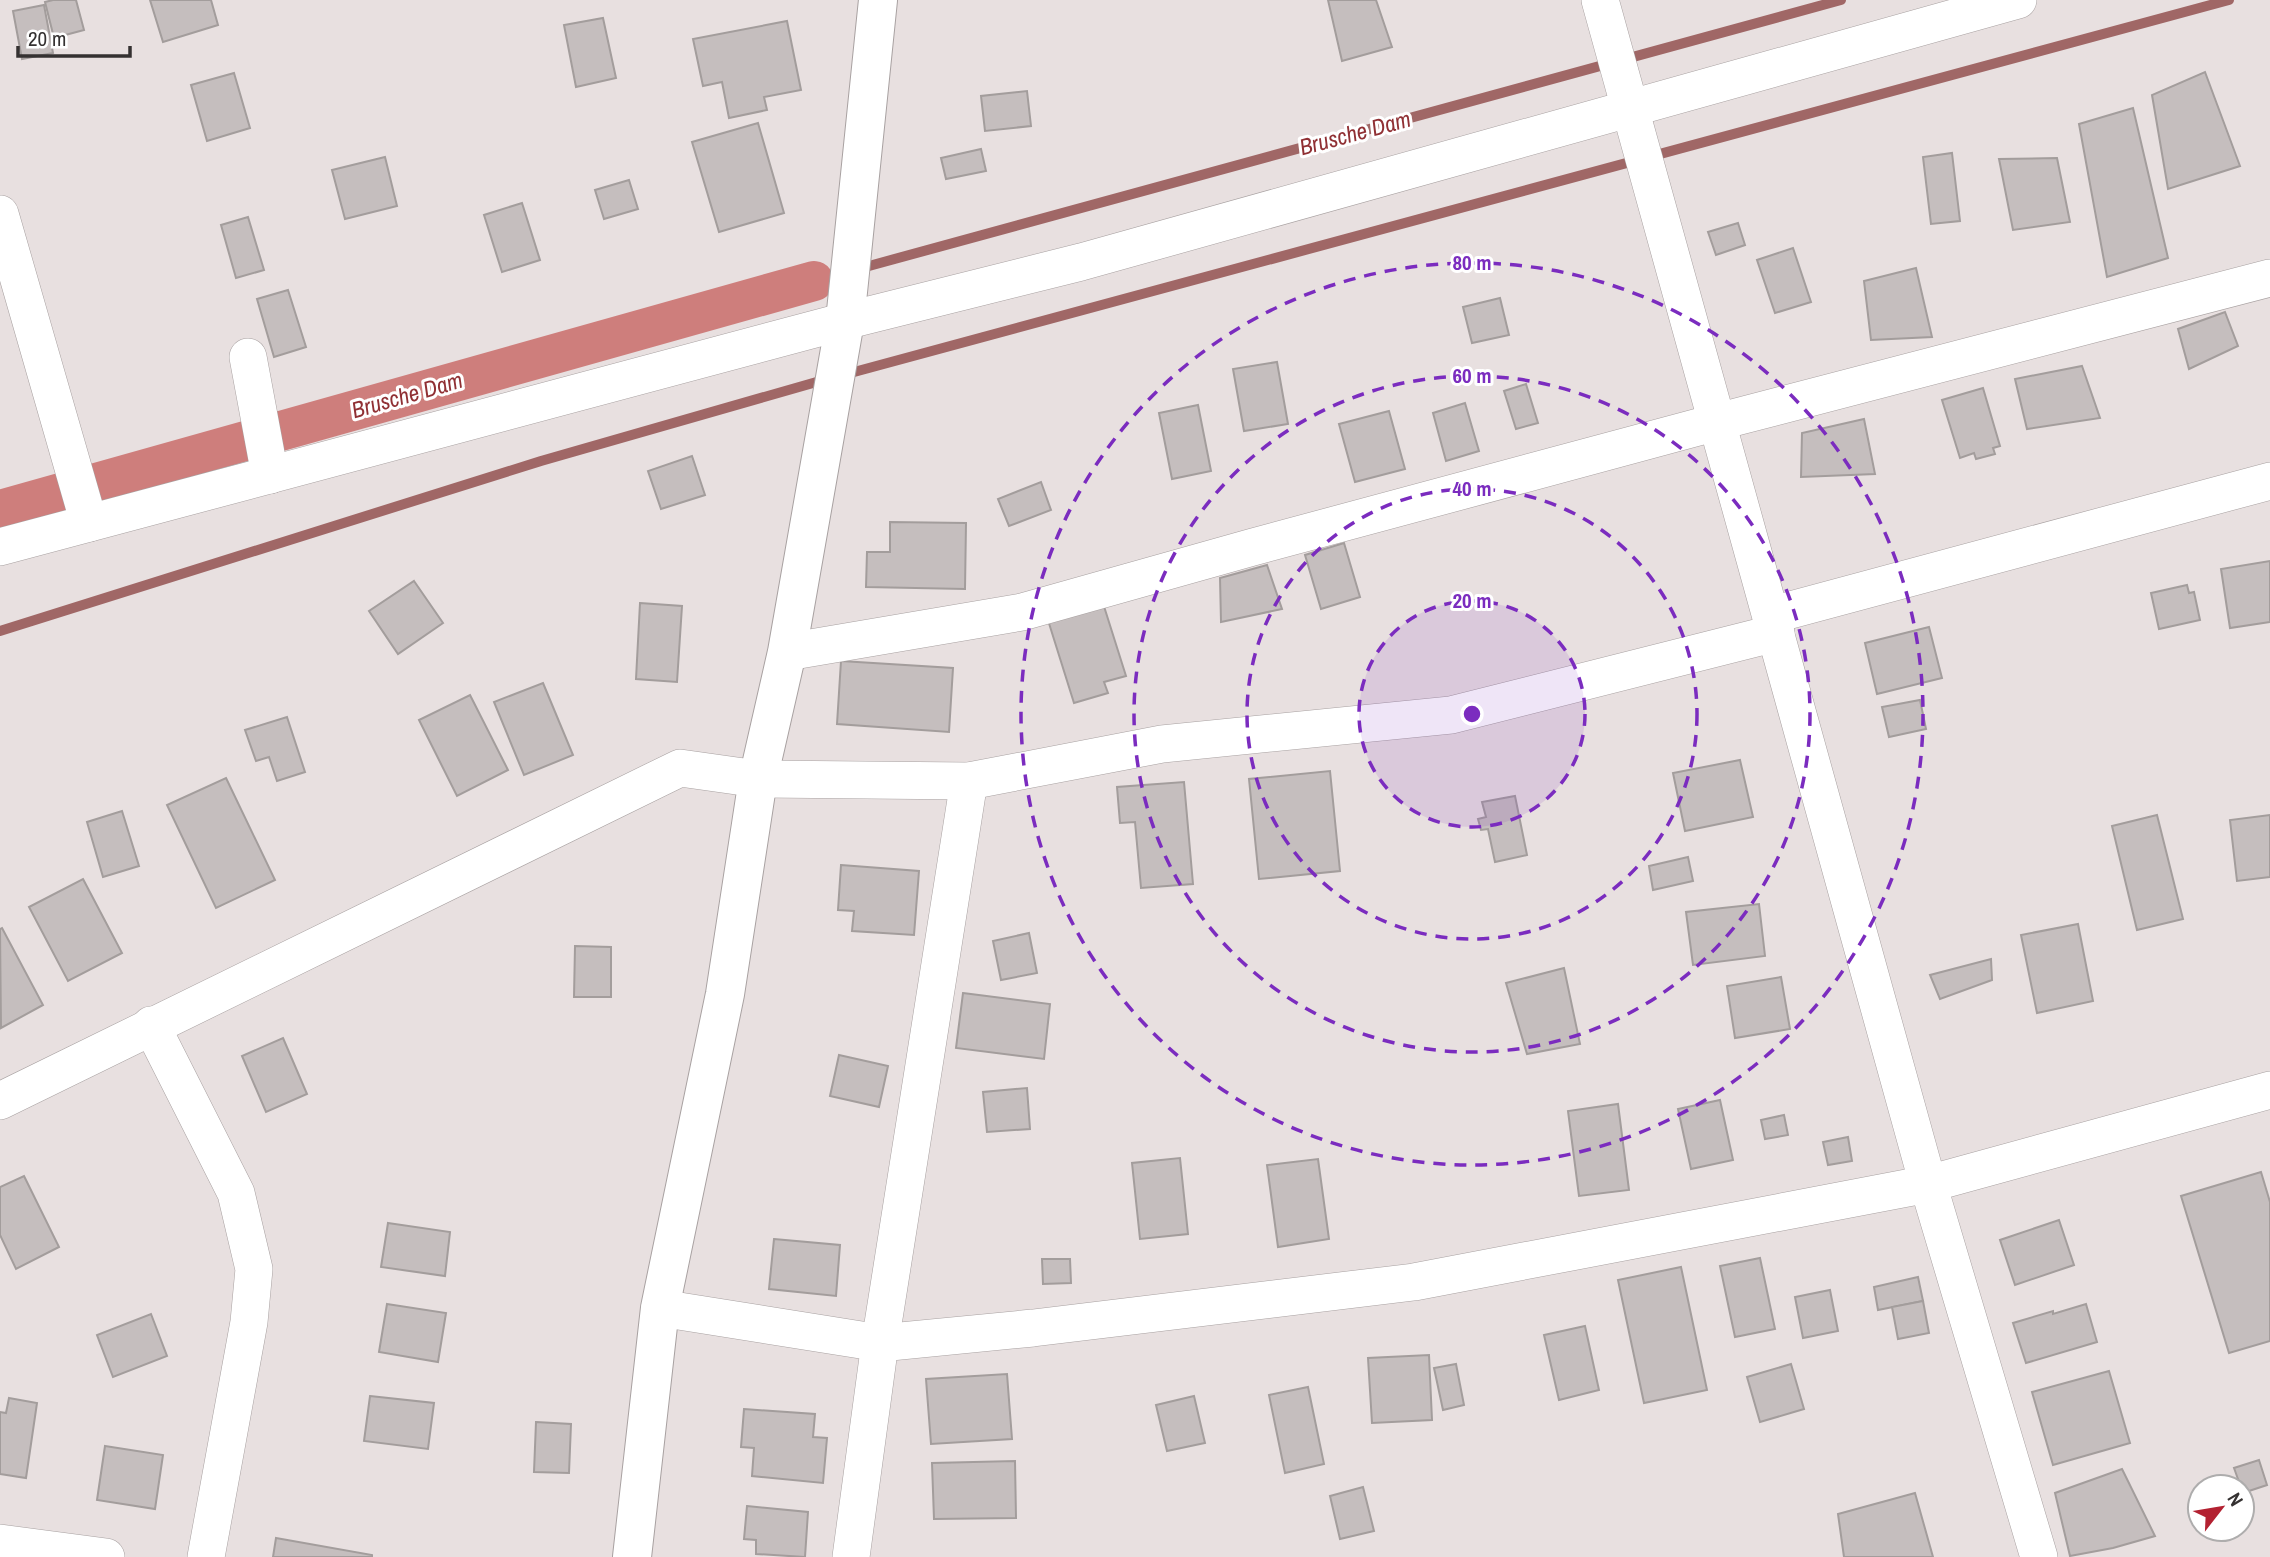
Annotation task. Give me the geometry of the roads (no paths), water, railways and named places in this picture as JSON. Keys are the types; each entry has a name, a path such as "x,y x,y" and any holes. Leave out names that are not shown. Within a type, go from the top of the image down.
{"main road":[{"path":"632,1557 660,1308 724,993 758,779 788,652 842,337 878,0"}],"street":[{"path":"1600,0 1928,1184 2039,1557"},
{"path":"0,547 270,474 842,337 1081,262 2018,0"},
{"path":"0,214 89,523"},
{"path":"788,652 1022,611 1717,422 2270,278"},
{"path":"248,357 270,474"},
{"path":"0,1101 680,768 758,779 969,781 1162,744 1451,715 2270,481"},
{"path":"851,1557 880,1343 969,781"},
{"path":"151,1025 236,1193 254,1269 248,1322 206,1557"},
{"path":"660,1308 880,1343 1033,1328 1414,1282 1928,1184 2270,1090"},
{"path":"0,1543 106,1557"}],"waterway":[{"name":"Brusche Dam","path":"869,266 1841,0"},
{"path":"843,375 2229,0"},
{"name":"Brusche Dam","path":"0,510 814,281"},
{"path":"0,631 541,461 827,379"}]}
